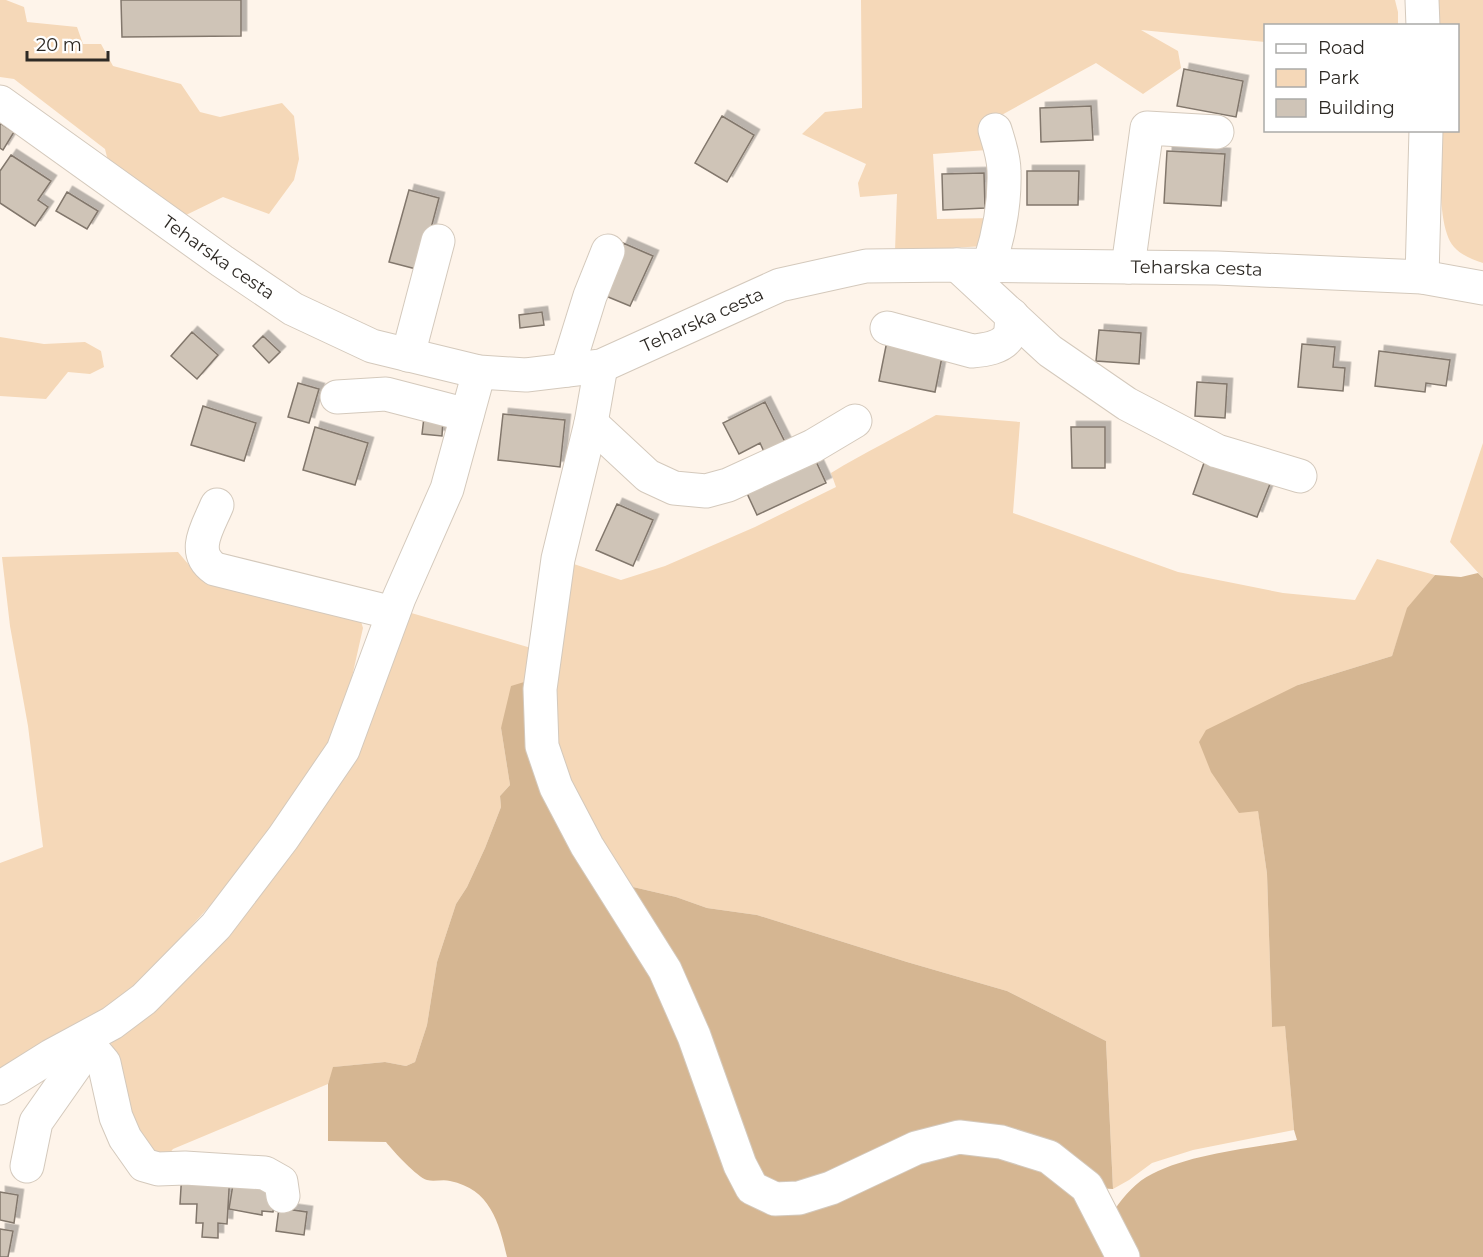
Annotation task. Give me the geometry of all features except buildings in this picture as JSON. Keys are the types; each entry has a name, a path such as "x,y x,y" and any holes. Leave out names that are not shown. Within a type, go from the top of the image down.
{"street":[{"path":"1422,0 1423,24"},
{"name":"Teharska cesta","path":"0,102 293,309 372,346 479,372 526,375 601,366 780,285 866,266 1217,268 1422,277 1483,288"},
{"path":"1128,267 1147,128 1216,132"},
{"path":"989,265 999,226 1004,171 995,130"},
{"path":"1422,277 1426,132"},
{"path":"408,355 438,242"},
{"path":"567,370 590,296 608,251"},
{"path":"957,265 1050,351 1127,404 1217,451 1300,476"},
{"path":"887,328 972,351 985,350 1000,345 1009,335 1012,315"},
{"path":"601,366 591,423 558,559 540,689 542,746 556,787 587,846 665,970 694,1036 740,1165 752,1188 775,1199 799,1198 831,1188 916,1148 959,1137 1001,1142 1049,1157 1087,1186 1124,1257"},
{"path":"0,1089 51,1056 112,1023 144,999 216,926 283,838 343,750 393,613 447,489 479,372"},
{"path":"337,397 386,393 467,415"},
{"path":"591,423 648,476 674,488 706,491 728,484 813,446 855,421"},
{"path":"217,505 202,543 202,554 208,564 215,569 393,613"},
{"path":"27,1166 36,1122 83,1055 84,1039"},
{"path":"84,1039 104,1063 116,1117 125,1138 144,1165 158,1169 185,1167 265,1173 281,1182 283,1196"}],"green space":[{"path":"0,0 24,7 27,22 77,27 83,44 101,44 113,66 181,84 200,112 220,117 282,103 294,116 299,159 294,180 269,214 223,197 184,216 109,165 105,149 14,79 0,77"},
{"path":"861,0 1395,0 1398,12 1398,24 1264,24 1264,42 1141,30 1178,51 1181,68 1143,94 1096,63 987,123 987,150 933,154 937,219 994,218 986,246 895,251 897,194 860,197 858,183 866,164 802,134 825,112 862,108"},
{"path":"1435,0 1483,0 1483,263 1467,257 1454,247 1444,224 1440,174 1441,132 1459,132 1459,24 1438,24"},
{"path":"0,337 44,344 85,342 101,351 104,367 90,374 68,372 46,399 0,396"},
{"path":"936,415 1020,422 1013,513 1178,572 1283,593 1355,600 1377,559 1435,575 1408,608 1392,656 1298,685 1258,810 1267,874 1272,1027 1285,1025 1294,1130 1193,1150 1152,1163 1113,1189 1106,1041 1007,991 757,915 707,908 676,897 620,884 582,827 546,711 565,561 621,580 665,566 755,527 836,487 831,473"},
{"path":"1483,443 1483,578 1450,542"},
{"path":"178,552 200,578 254,589 360,618 363,628 345,708 332,742 276,828 260,841 218,897 153,968 122,997 92,1019 0,1073 0,863 43,847 28,726 10,626 2,557"},
{"path":"401,610 538,650 534,679 501,728 510,785 500,796 501,807 485,848 467,887 456,904 437,962 427,1025 415,1062 406,1066 385,1062 334,1067 328,1084 173,1149 159,1166 147,1160 112,1063 111,1039 286,849"}],"shaded area":[{"path":"1478,573 1483,578 1483,1257 1133,1257 1115,1209 1141,1181 1152,1174 1185,1161 1297,1140 1294,1130 1285,1026 1272,1027 1267,874 1258,811 1239,813 1211,772 1199,742 1206,730 1298,685 1392,656 1407,608 1435,575 1461,577"},
{"path":"534,679 534,734 660,980 749,1198 920,1155 989,1150 1064,1178 1116,1257 507,1257 496,1220 484,1199 475,1191 450,1181 430,1181 423,1178 405,1163 386,1142 328,1141 328,1084 333,1067 385,1062 406,1066 415,1062 427,1025 437,962 456,904 467,887 485,848 501,807 500,796 510,785 501,728 511,686"},
{"path":"620,884 676,897 707,908 757,915 1007,991 1106,1041 1113,1189 1096,1188 1001,1134 832,1181 758,1187"}]}
